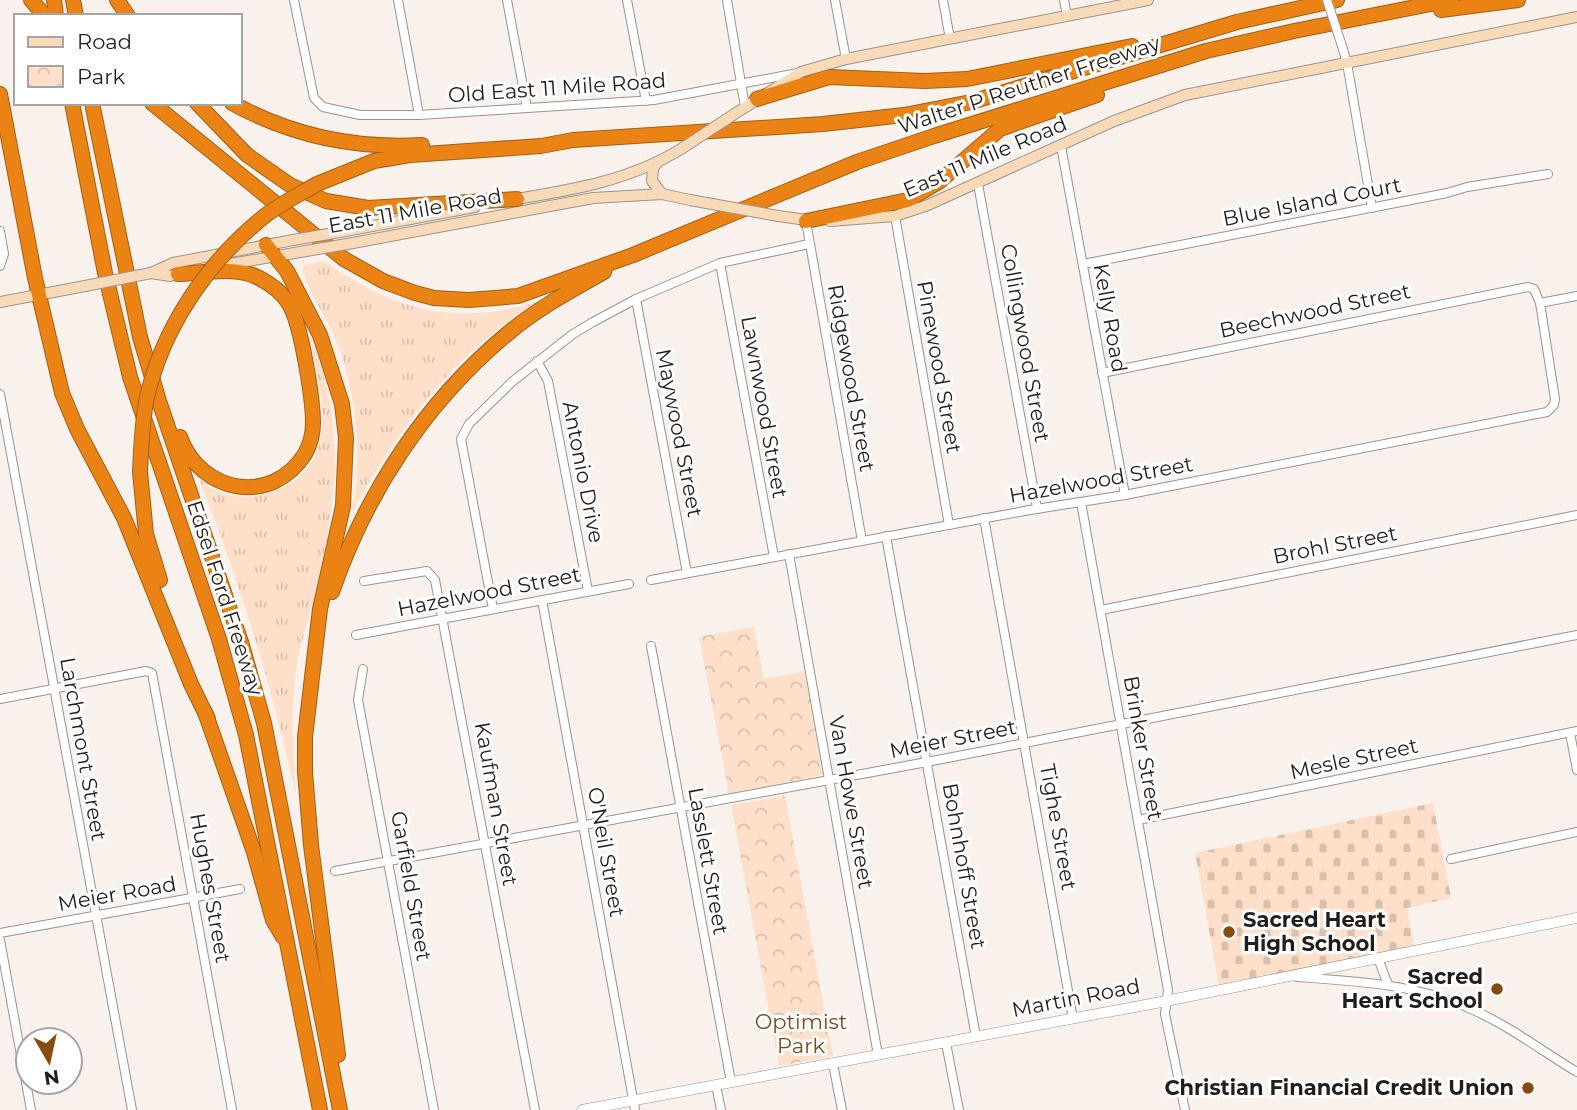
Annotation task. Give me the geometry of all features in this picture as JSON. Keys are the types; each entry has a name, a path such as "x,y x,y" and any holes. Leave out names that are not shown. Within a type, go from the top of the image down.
{"highway":[{"name":"Walter P Reuther Freeway","path":"573,140 823,124 904,116 971,102 1165,42 1264,15 1337,0"},
{"name":"Walter P Reuther Freeway","path":"633,255 857,162 1163,64 1206,51 1294,31 1451,0"},
{"path":"1294,31 1353,27 1435,11 1518,0"},
{"path":"746,106 829,77 925,81 967,79 992,76 1112,48 1165,42"},
{"path":"806,221 848,214 914,197 940,181 1000,129 1105,92 1163,64"},
{"path":"0,94 54,367 71,416 124,518 191,684 208,719"},
{"name":"Edsel Ford Freeway","path":"72,105 130,377 233,685 254,769 320,1110"},
{"name":"Edsel Ford Freeway","path":"92,105 141,337 159,401 241,642 264,723 341,1110"},
{"path":"154,105 344,259 383,281 415,293 453,300 518,296 633,255"},
{"path":"199,105 247,155 290,185 326,201 368,208 517,199"},
{"path":"236,105 299,133 340,141 406,146 540,138 573,140"},
{"path":"289,947 273,920 254,852 152,555 143,512 140,472 146,405 164,347 186,305 218,262 269,213 317,184 374,161 410,155 541,146 573,140"},
{"path":"270,251 287,271 320,335 342,404 346,438 343,506 320,609 306,712 305,772 311,845 338,1052 341,1110"},
{"path":"312,668 326,610 345,555 367,509 415,432 459,380 506,335 532,315 633,255"},
{"path":"159,401 173,418 188,456 209,477 229,486 265,485 285,475 304,454 313,430 311,399 295,315 285,298 254,275 233,272 178,274"}],"main road":[{"name":"East 11 Mile Road","path":"151,273 170,276 270,251 293,240 601,184 658,162 801,72 846,59 1148,0"},
{"name":"East 11 Mile Road","path":"0,302 151,273 173,263 270,251 306,251 593,198 662,194 806,221 895,216 978,184 1114,121 1185,95 1577,17"},
{"path":"658,162 653,168 652,181 662,194"}],"street":[{"name":"Old East 11 Mile Road","path":"294,0 312,92 317,102 329,109 360,115 419,115 646,101 801,72"},
{"path":"398,0 419,115"},
{"path":"507,0 527,108"},
{"path":"627,0 646,101"},
{"path":"727,0 746,106"},
{"path":"835,0 846,59"},
{"path":"943,0 950,39"},
{"path":"1064,0 1067,16"},
{"path":"1327,0 1347,63 1372,208"},
{"name":"Kelly Road","path":"1061,146 1125,495"},
{"name":"Blue Island Court","path":"1083,264 1467,187 1548,174"},
{"name":"Collingwood Street","path":"978,184 1037,508"},
{"name":"Pinewood Street","path":"895,216 949,524"},
{"name":"Ridgewood Street","path":"806,221 862,541"},
{"path":"0,230 4,254 0,266"},
{"path":"493,609 462,434 490,402 537,361 593,322 636,299 720,263 809,244"},
{"name":"Lawnwood Street","path":"720,263 774,557"},
{"name":"Beechwood Street","path":"1102,373 1517,288 1534,289 1540,303"},
{"path":"1540,303 1577,296"},
{"name":"Maywood Street","path":"636,299 687,573"},
{"name":"Hazelwood Street","path":"651,580 1037,508 1125,495 1547,412 1554,405 1555,393 1540,303"},
{"name":"Antonio Drive","path":"537,361 548,381 588,591"},
{"name":"Larchmont Street","path":"0,394 132,1110"},
{"name":"Brinker Street","path":"1082,502 1168,989 1165,1014 1185,1110"},
{"name":"Brohl Street","path":"1101,610 1577,515"},
{"name":"Tighe Street","path":"984,518 1073,1019"},
{"name":"Bohnhoff Street","path":"886,536 976,1037"},
{"name":"Van Howe Street","path":"789,554 878,1055"},
{"name":"Kaufman Street","path":"364,581 427,571 435,580 535,1110"},
{"name":"Hazelwood Street","path":"356,635 629,584"},
{"name":"O'Neil Street","path":"542,600 634,1105"},
{"name":"Meier Street","path":"335,871 928,762 1577,635"},
{"name":"Lasslett Street","path":"652,646 731,1082"},
{"name":"Garfield Street","path":"363,668 358,700 434,1110"},
{"name":"Hughes Street","path":"54,689 146,671 152,673 232,1110"},
{"path":"0,699 54,689"},
{"path":"1574,732 1577,770"},
{"name":"Mesle Street","path":"1138,821 1574,732"},
{"path":"1451,859 1577,832"},
{"name":"Meier Road","path":"0,933 240,888"},
{"name":"Martin Road","path":"582,1110 634,1105 731,1082 1166,1001 1577,918"},
{"path":"0,940 31,1110"},
{"path":"1378,958 1388,985"},
{"path":"1284,976 1388,985 1439,997 1473,1010 1577,1072"},
{"path":"946,1043 959,1110"},
{"path":"833,1064 842,1110"},
{"path":"716,1085 721,1110"}],"green space":[{"path":"324,261 375,292 425,309 478,313 537,302 507,322 454,368 388,452 352,513 357,444 348,376 333,333 302,271 304,265"},
{"path":"309,335 328,395 335,454 326,544 295,675 293,726 296,795 254,635 199,479 214,490 230,495 258,496 285,486 307,469 318,450 323,415"},
{"path":"754,627 764,679 805,671 823,775 729,794 699,637"},
{"name":"Optimist Park","path":"785,796 833,1056 779,1066 731,805"},
{"path":"1433,803 1451,898 1407,908 1414,946 1219,985 1195,853"}],"place":[{"name":"Sacred Heart High School","path":"1229,932"},
{"name":"Sacred Heart School","path":"1497,989"},
{"name":"Christian Financial Credit Union","path":"1528,1088"}]}
